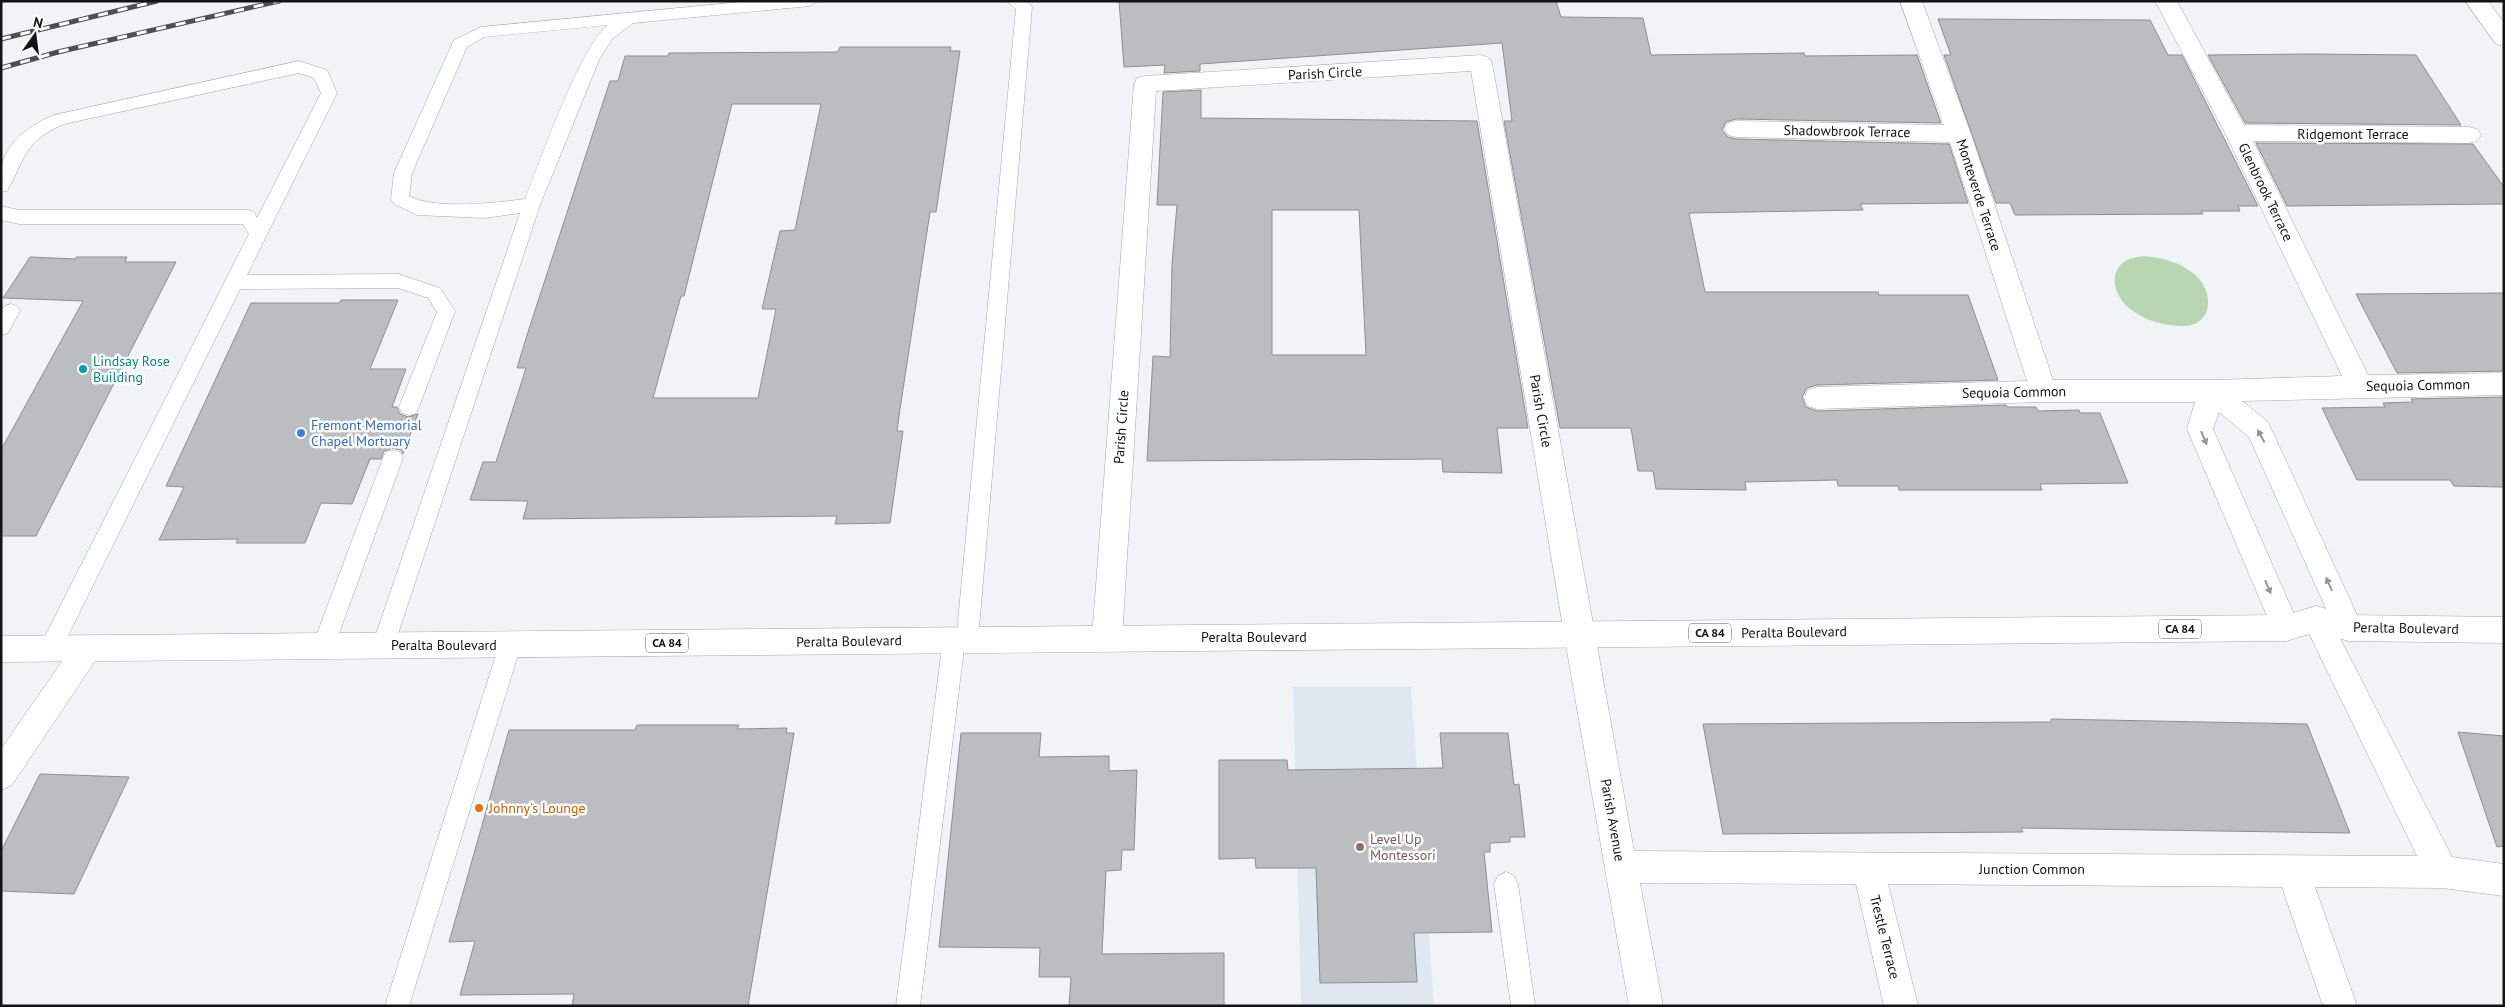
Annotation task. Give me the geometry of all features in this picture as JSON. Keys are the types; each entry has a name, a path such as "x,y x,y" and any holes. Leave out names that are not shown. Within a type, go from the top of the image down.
{"street":[{"name":"Monteverde Terrace","path":"1911,1 1958,134 2043,391"},
{"name":"Glenbrook Terrace","path":"2166,1 2237,133 2360,386"},
{"path":"2476,1 2504,39"},
{"name":"Parish Circle","path":"1107,638 1145,84 1482,63 1579,634"},
{"name":"Shadowbrook Terrace","path":"1736,129 1958,134"},
{"name":"Ridgemont Terrace","path":"2237,133 2469,134"},
{"name":"Sequoia Common","path":"1817,398 2043,391 2212,392 2360,386 2504,384"},
{"path":"2286,628 2200,428 2212,392 2259,430 2349,628"},
{"name":"Peralta Boulevard","path":"1,649 2286,628 2316,619 2349,628 2504,630"},
{"path":"2316,619 2442,872"},
{"name":"Parish Avenue","path":"1579,634 1646,1006"},
{"path":"1,776 86,649"},
{"name":"Junction Common","path":"1621,868 2442,872 2504,880"},
{"name":"Trestle Terrace","path":"1868,869 1901,1006"},
{"path":"2293,871 2340,1006"}],"lane":[{"path":"532,205 476,210 417,208 400,199 403,173 460,44 481,32 810,1"},
{"path":"908,1006 960,640 1024,7 1015,1"},
{"path":"384,646 532,205 591,60 606,35 630,17"},
{"path":"1,186 20,145 37,128 60,119 299,67 321,74 329,93 50,649"},
{"path":"1,213 19,217 248,217 258,234"},
{"path":"234,282 398,281 434,293 446,312 409,407"},
{"path":"1,328 11,311"},
{"path":"323,647 392,458"},
{"path":"397,1006 510,645"},
{"path":"1506,884 1523,1006"}],"shaded area":[{"name":"Level Up Montessori","path":"1293,687 1411,687 1434,1006 1301,1006"}],"green space":[{"path":"2143,256 2176,263 2193,273 2205,289 2208,298 2208,307 2200,321 2191,325 2180,326 2155,322 2138,314 2122,301 2116,287 2116,273 2125,261"}],"building":[{"path":"1119,1 1556,1 1561,17 1643,18 1651,55 1804,53 1805,56 1917,55 1941,123 1736,119 1726,122 1722,130 1728,137 1736,139 1949,144 1968,203 1860,204 1863,210 1689,213 1705,292 1878,292 1879,295 1968,295 1998,380 1817,385 1807,388 1802,397 1806,407 1817,411 2006,405 2007,407 2036,407 2038,411 2079,410 2080,413 2100,413 2128,483 2040,484 2042,490 1899,490 1898,486 1838,486 1837,480 1745,482 1746,490 1656,489 1653,471 1638,471 1631,428 1560,428 1504,121 1512,121 1502,43 1200,64 1200,71 1164,73 1165,65 1124,67"},
{"path":"1938,19 2150,20 2168,55 2182,55 2258,206 2238,206 2240,211 2201,211 2203,214 2015,215 2010,203 1996,203 1944,55 1951,55"},
{"path":"840,47 951,47 950,51 960,51 936,212 930,212 900,409 897,431 903,431 890,523 835,524 837,516 523,519 528,501 470,500 483,462 496,462 526,368 517,368 528,332 610,81 618,81 625,56 668,56 669,53 838,52","holes":["732,104 821,104 795,230 780,231 762,309 776,309 758,398 653,398 681,296 684,296"]},
{"path":"2208,55 2416,55 2461,125 2245,123"},
{"path":"1201,90 1201,118 1477,121 1528,428 1497,428 1502,473 1443,472 1442,459 1147,461 1153,356 1170,357 1172,264 1177,205 1157,205 1163,92","holes":["1272,210 1359,210 1366,355 1272,355"]},
{"path":"2256,143 2473,144 2504,187 2504,204 2287,206"},
{"name":"Lindsay Rose Building","path":"30,257 75,259 76,257 127,257 125,262 176,262 36,536 1,536 1,450 83,301 3,298"},
{"path":"2504,293 2504,371 2397,373 2356,294"},
{"name":"Fremont Memorial Chapel Mortuary","path":"341,300 398,300 370,369 406,369 392,407 397,407 400,414 408,417 418,414 403,454 401,450 392,448 384,451 381,459 370,459 352,504 321,503 305,543 236,543 238,539 159,540 184,487 166,486 251,303 339,303"},
{"path":"2504,397 2504,487 2454,486 2450,480 2357,480 2322,408 2385,407 2383,403 2413,402 2411,399"},
{"path":"2051,719 2307,724 2350,833 2021,828 2023,832 1723,834 1703,724 2051,722"},
{"path":"637,725 739,725 737,729 787,728 786,733 794,733 748,1006 572,1006 574,994 460,995 475,941 449,942 509,730 635,730"},
{"path":"2458,732 2504,736 2504,846 2497,847"},
{"path":"961,733 1041,733 1039,757 1109,756 1109,771 1137,770 1134,850 1122,850 1121,870 1106,871 1102,954 1224,953 1224,1006 1069,1006 1071,977 1039,977 1040,948 939,947"},
{"path":"1440,733 1508,733 1514,785 1519,784 1525,837 1510,837 1510,842 1490,843 1490,852 1484,852 1492,932 1414,933 1417,982 1320,983 1316,868 1256,868 1255,858 1219,859 1219,760 1287,760 1288,770 1443,768"},
{"path":"40,774 129,777 74,894 1,891 1,851"}],"railway":[{"path":"1,39 157,1"},
{"path":"1,68 58,52 279,1"}],"place":[{"name":"Lindsay Rose Building","path":"83,369"},
{"name":"Fremont Memorial Chapel Mortuary","path":"301,433"},
{"name":"Johnny's Lounge","path":"479,808"},
{"name":"Level Up Montessori","path":"1360,847"}]}
